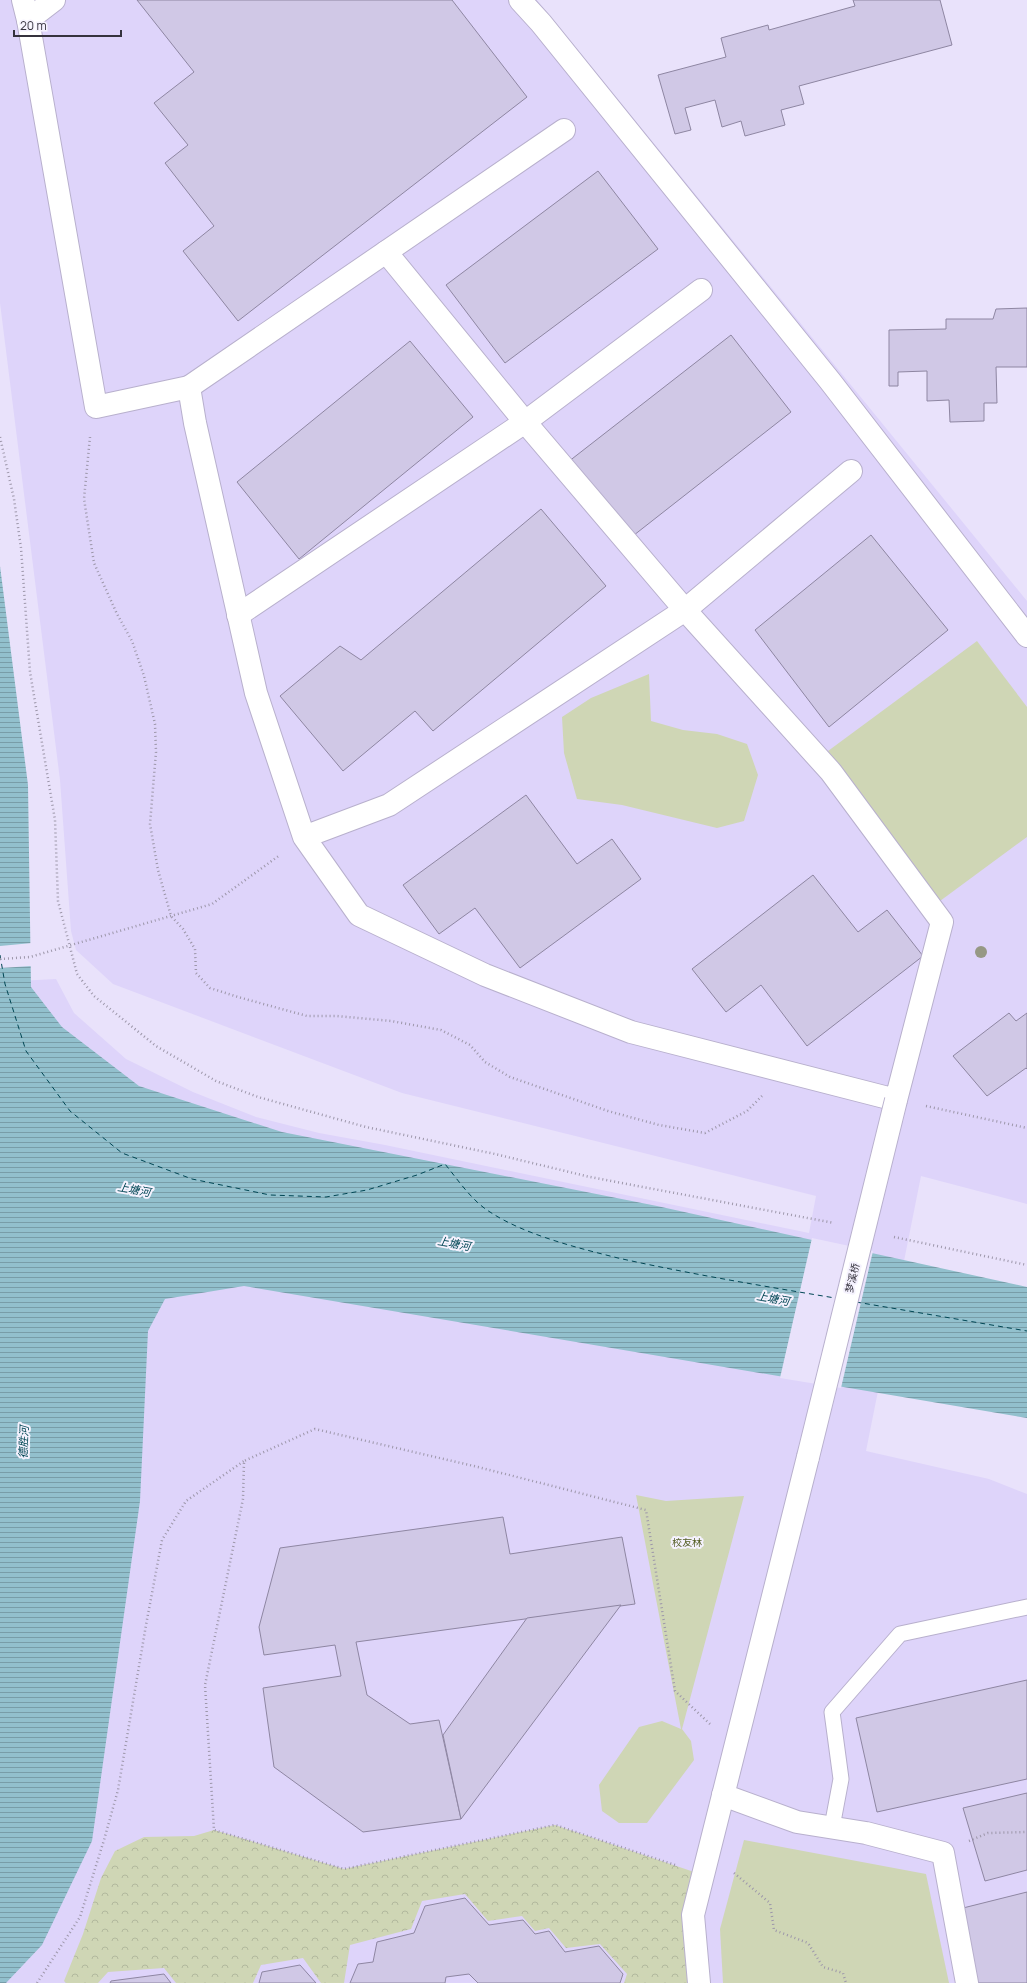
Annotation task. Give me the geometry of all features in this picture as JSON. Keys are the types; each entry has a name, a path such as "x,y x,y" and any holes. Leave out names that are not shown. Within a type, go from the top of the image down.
{"street":[{"path":"54,0 25,10 96,407 189,387 564,130"},
{"path":"520,0 541,22 830,381 1027,636"},
{"path":"386,252 525,422 685,610"},
{"path":"238,615 525,422 701,290"},
{"path":"189,387 195,423 256,693 304,837 359,916 485,975 631,1032 896,1100"},
{"path":"304,837 389,805 685,610 851,471"},
{"name":"梦溪桥","path":"685,610 831,772 942,922 896,1100 693,1915 699,1983"},
{"path":"723,1795 797,1822 866,1833 942,1853 967,1983"}],"lane":[{"path":"832,1827 841,1779 832,1712 900,1634 1027,1606"}],"path":[{"path":"96,407 88,453 84,499 94,563 117,614 132,641 144,676 155,724 156,752 150,824 158,870 171,916 183,929 195,949 196,973 210,988 307,1016 384,1021 440,1030 470,1045 485,1062 510,1077 608,1112 659,1125 705,1133 747,1112 786,1071"},
{"path":"0,437 14,499 21,548 30,672 55,820 58,901 68,946 77,974 94,996 156,1046 216,1081 258,1097 366,1128 495,1154 590,1177 836,1223"},
{"path":"0,959 30,957 212,904 304,837"},
{"path":"896,1100 1027,1128"},
{"path":"888,1235 1027,1265"},
{"path":"37,1983 80,1917 104,1840 118,1790 162,1540 186,1501 244,1461 315,1429 478,1467 646,1510 675,1691 736,1747"},
{"path":"244,1461 243,1499 205,1685 214,1830 344,1869 555,1825 703,1875"},
{"path":"942,1853 988,1833 1027,1832"},
{"path":"710,1849 734,1874 770,1903 774,1930 808,1943 823,1967 843,1973 846,1983"}],"shaded area":[{"path":"0,0 537,0 1027,601 1027,1204 921,1176 866,1451 989,1479 1027,1494 1027,1983 0,1983 0,982 56,979 74,1013 126,1059 193,1092 256,1117 319,1133 385,1145 809,1233 816,1196 402,1093 113,984 76,950 71,931 60,780 0,303"}],"green space":[{"path":"977,641 1027,707 1027,837 940,901 828,751"},
{"path":"649,674 651,721 683,730 717,734 747,744 758,775 744,821 717,828 622,805 577,799 564,753 562,717 591,698"},
{"name":"校友林","path":"636,1495 666,1501 744,1496 682,1729 691,1741 694,1760 647,1823 619,1823 602,1811 599,1785 639,1727 662,1721 681,1729"},
{"path":"555,1825 703,1875 699,1983 624,1983 627,1974 600,1944 566,1948 549,1928 535,1931 522,1916 488,1921 465,1894 422,1901 411,1929 350,1945 344,1983 321,1983 303,1958 261,1965 253,1983 176,1983 164,1968 108,1972 98,1983 66,1983 64,1981 83,1934 101,1878 115,1851 144,1837 194,1836 214,1830 344,1869"},
{"path":"744,1840 926,1874 949,1983 723,1983 720,1929"}],"water":[{"path":"0,566 28,785 31,987 62,1027 139,1086 282,1132 657,1206 1027,1287 1027,1418 244,1286 165,1299 148,1331 140,1501 92,1841 42,1945 6,1983 0,1983"}],"pier":[{"path":"32,943 32,966 0,968 0,946"},
{"path":"812,1238 873,1251 841,1388 780,1378"}],"building":[{"path":"137,0 452,0 527,97 238,321 183,251 214,226 165,163 188,145 154,103 194,72"},
{"path":"853,0 940,0 952,45 799,86 804,104 781,110 785,125 745,136 741,121 722,127 715,100 685,108 691,130 675,134 658,75 726,57 721,38 768,25 769,30 855,6"},
{"path":"598,171 658,249 505,363 446,285"},
{"path":"1027,308 1027,367 996,367 997,403 984,403 984,421 950,422 949,400 927,401 927,371 898,372 898,386 889,386 889,330 946,329 946,319 993,319 996,309"},
{"path":"731,335 791,412 629,539 568,462"},
{"path":"410,341 473,417 299,559 237,482"},
{"path":"541,509 606,586 433,731 415,711 343,771 280,696 340,646 361,660"},
{"path":"871,535 948,630 829,727 755,630"},
{"path":"526,795 577,864 612,839 641,879 520,968 475,908 439,934 403,885"},
{"path":"813,875 858,932 887,910 923,956 807,1046 761,985 726,1012 692,969"},
{"path":"1009,1013 1016,1021 1027,1013 1027,1069 1026,1068 987,1096 953,1056"},
{"path":"503,1517 510,1554 622,1537 635,1604 356,1642 367,1695 410,1724 439,1720 461,1819 363,1832 274,1767 263,1688 341,1676 335,1645 264,1655 259,1627 280,1548"},
{"path":"621,1605 461,1819 443,1735 527,1618"},
{"path":"1027,1680 1027,1779 877,1812 856,1718"},
{"path":"1027,1793 1027,1870 985,1881 963,1808"},
{"path":"1027,1892 1027,1983 978,1983 959,1909"},
{"path":"465,1898 489,1925 523,1920 535,1934 549,1931 565,1952 599,1946 623,1974 620,1983 478,1983 469,1974 446,1977 445,1983 350,1983 358,1964 373,1962 377,1942 414,1933 425,1906"},
{"path":"300,1965 316,1983 259,1983 262,1972"},
{"path":"164,1974 171,1983 110,1983 111,1981"}],"ferry route":[{"path":"0,955 5,984 26,1051 70,1111 122,1153 192,1179 270,1195 326,1197 367,1190 417,1175 445,1164 477,1202 490,1212 519,1227 552,1240 645,1264 726,1280 835,1298"},
{"path":"856,1302 1027,1331"}],"water label":[{"name":"上塘河","path":"134,1189"},
{"name":"上塘河","path":"454,1243"},
{"name":"上塘河","path":"773,1298"},
{"name":"德胜河","path":"23,1442"}]}
